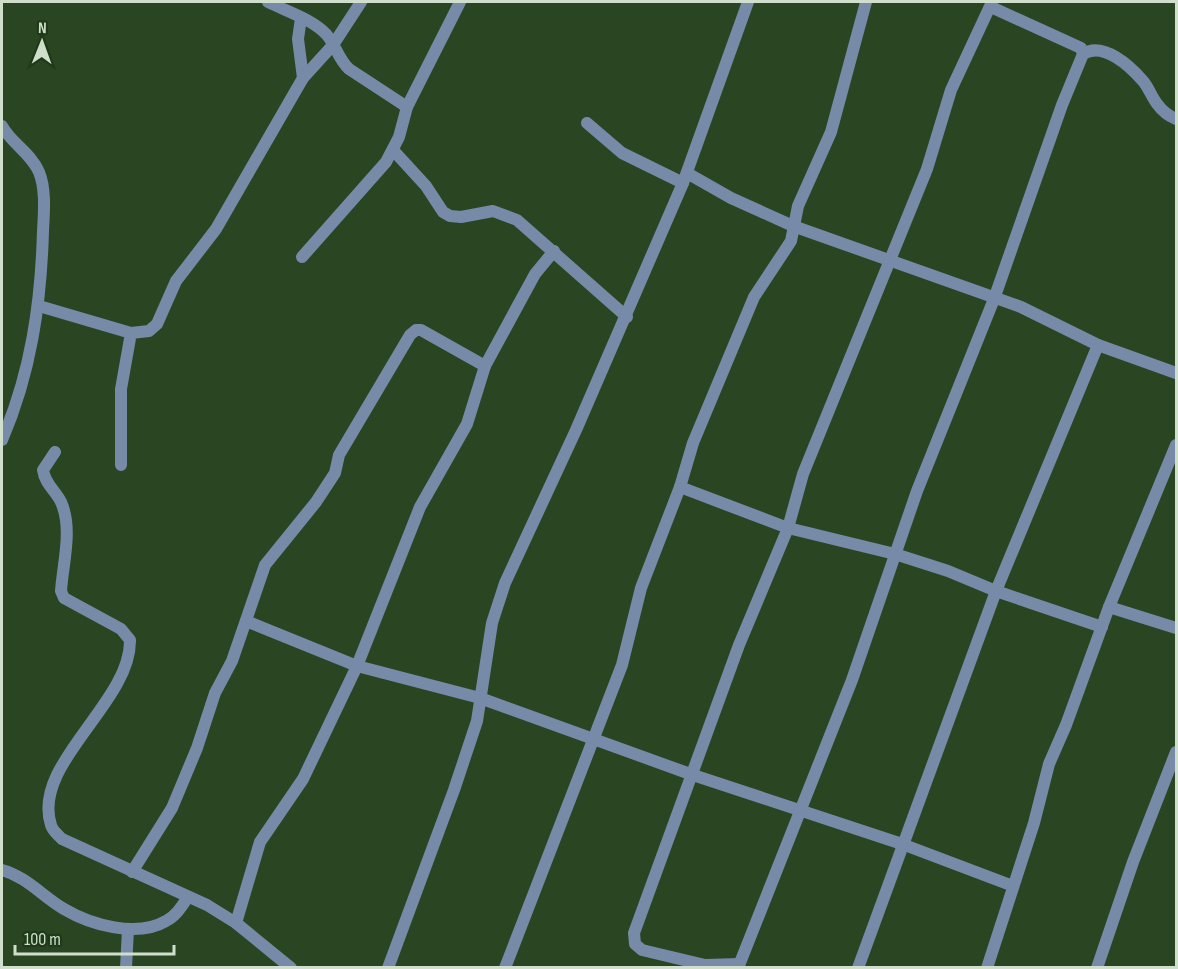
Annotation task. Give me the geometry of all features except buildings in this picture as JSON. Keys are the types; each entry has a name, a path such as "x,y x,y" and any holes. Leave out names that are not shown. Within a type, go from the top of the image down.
{"street":[{"path":"268,2 301,18 326,34 341,61 407,107"},
{"path":"39,306 131,333 149,331 157,324 176,281 216,229 303,78 333,45 361,2"},
{"path":"302,257 386,162 393,150 407,107 460,2"},
{"path":"388,968 477,721 492,623 506,583 627,317 685,178 748,2"},
{"path":"505,968 622,664 641,588 680,487 693,443 754,297 791,241 798,206 831,132 866,2"},
{"path":"1083,54 1081,48 992,4 951,90 927,169 803,474 788,528 739,645 634,933 635,944 642,950 687,962 738,966 852,680 942,425 994,299 1062,105 1083,54 1090,49 1099,49 1127,66 1144,82 1157,105 1176,119"},
{"path":"301,18 298,39 303,78"},
{"path":"587,123 622,153 793,226 1058,323 1098,345 1176,373"},
{"path":"2,126 35,164 43,185 42,270 39,306 21,388 2,440"},
{"path":"393,150 426,186 443,212 450,216 461,217 493,211 504,213 535,233 627,317"},
{"path":"236,923 260,842 303,779 357,666 420,507 467,424 485,366 535,274 554,251"},
{"path":"132,872 172,808 197,748 215,693 232,661 257,582 266,565 316,502 335,472 339,455 410,335 416,330 421,330 485,366"},
{"path":"121,465 121,389 131,333"},
{"path":"858,968 996,591 1098,345"},
{"path":"987,968 1034,823 1047,770 1109,607 1176,446"},
{"path":"55,452 43,470 44,479 60,501 66,519 67,535 61,591 64,598 121,629 130,640 130,651 124,674 57,773 49,805 51,826 62,840 207,905 236,923 291,968"},
{"path":"680,487 788,528 895,554 1102,627"},
{"path":"1109,607 1176,628"},
{"path":"246,621 357,666 480,698 591,740 902,844 1013,886"},
{"path":"1097,968 1133,862 1176,752"},
{"path":"2,870 20,877 75,915 101,924 128,929 166,921 178,912 188,897"},
{"path":"126,968 128,929"}]}
